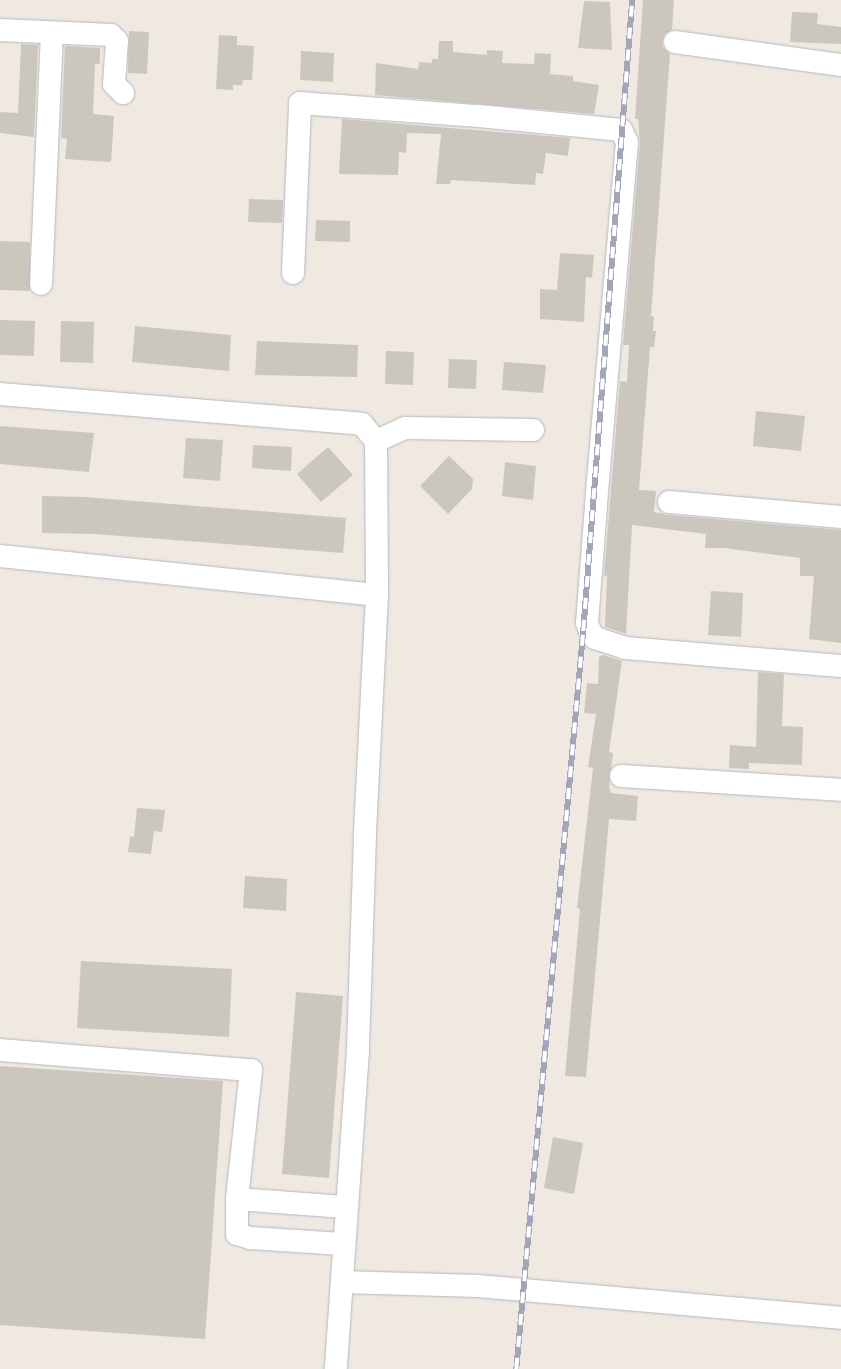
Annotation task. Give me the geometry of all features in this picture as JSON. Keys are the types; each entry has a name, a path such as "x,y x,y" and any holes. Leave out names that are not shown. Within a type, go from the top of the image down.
{"street":[{"path":"0,30 111,35 117,41 114,84 123,93"},
{"path":"41,284 52,33"},
{"path":"674,42 841,65"},
{"path":"293,273 300,103 479,116 621,130 626,142 587,623 590,631 595,638 625,648 841,666"},
{"path":"0,394 355,421 362,424 376,441 377,596 365,836 358,1051 345,1207 336,1369"},
{"path":"376,441 405,428 533,430"},
{"path":"669,502 841,517"},
{"path":"0,556 377,596"},
{"path":"621,776 841,790"},
{"path":"0,1050 251,1070 237,1199 235,1224 237,1234 242,1237 343,1244"},
{"path":"237,1199 345,1207"},
{"path":"342,1282 478,1286 841,1318"}],"building":[{"path":"643,0 674,0 672,30 665,34 662,41 663,47 670,54 651,316 654,317 653,331 656,331 654,347 650,347 639,490 656,491 654,512 668,515 841,530 841,643 809,639 814,576 800,576 800,558 724,548 705,548 706,534 632,525 626,634 605,627 607,576 604,575 620,381 627,382 629,345 623,345 640,143 638,119 635,119"},
{"path":"584,1 610,2 612,50 578,48"},
{"path":"792,12 818,13 817,24 841,27 841,44 790,42"},
{"path":"129,31 149,32 147,74 128,73"},
{"path":"219,35 237,36 237,45 254,46 252,80 243,80 242,85 233,85 233,90 216,89"},
{"path":"439,41 453,41 453,52 487,55 487,50 503,51 502,63 534,64 535,53 551,54 550,74 573,76 573,81 599,85 594,114 375,95 376,63 418,69 419,62 432,63 432,59 438,59"},
{"path":"21,44 38,45 34,137 0,133 0,112 18,113"},
{"path":"65,46 100,48 100,64 95,64 93,114 114,116 111,162 65,159 67,139 61,138"},
{"path":"301,51 334,53 333,82 300,80"},
{"path":"342,119 570,138 568,156 546,153 543,174 536,173 535,185 451,180 450,184 436,184 441,134 407,133 406,153 399,152 398,175 339,174"},
{"path":"249,199 283,200 282,223 248,222"},
{"path":"316,220 350,221 350,242 315,241"},
{"path":"0,241 30,242 30,291 0,290"},
{"path":"560,253 594,255 592,278 586,277 584,322 540,319 540,289 557,290"},
{"path":"0,320 35,321 34,356 0,355"},
{"path":"61,321 94,322 93,363 60,362"},
{"path":"135,326 231,335 229,371 132,362"},
{"path":"257,341 358,345 357,377 255,375"},
{"path":"386,351 414,352 413,385 385,384"},
{"path":"449,359 477,360 476,389 448,388"},
{"path":"504,362 546,365 543,393 502,390"},
{"path":"756,411 805,416 801,451 753,446"},
{"path":"0,426 94,433 89,472 0,464"},
{"path":"186,438 223,440 220,481 183,478"},
{"path":"253,445 292,447 291,471 252,468"},
{"path":"328,447 353,475 321,502 297,474"},
{"path":"449,456 473,479 472,489 448,514 420,486"},
{"path":"505,462 536,466 533,500 502,496"},
{"path":"42,496 85,497 346,518 343,553 95,534 42,533"},
{"path":"711,591 743,593 741,637 708,635"},
{"path":"603,655 622,661 609,752 613,753 609,787 611,793 638,796 636,821 609,819 586,1077 565,1076 580,909 577,908 593,768 588,767 596,714 584,713 587,683 598,684 599,657"},
{"path":"758,672 784,674 782,726 803,727 802,765 749,763 749,769 729,768 730,745 756,747"},
{"path":"137,808 165,810 162,832 154,831 151,854 128,852 130,836 134,837"},
{"path":"245,876 287,879 286,911 243,908"},
{"path":"81,961 232,969 229,1037 77,1028"},
{"path":"296,992 343,996 329,1178 282,1174"},
{"path":"0,1066 223,1081 205,1339 0,1325"},
{"path":"553,1137 583,1143 574,1194 544,1188"}],"railway":[{"path":"516,1369 583,631 632,0"}]}
